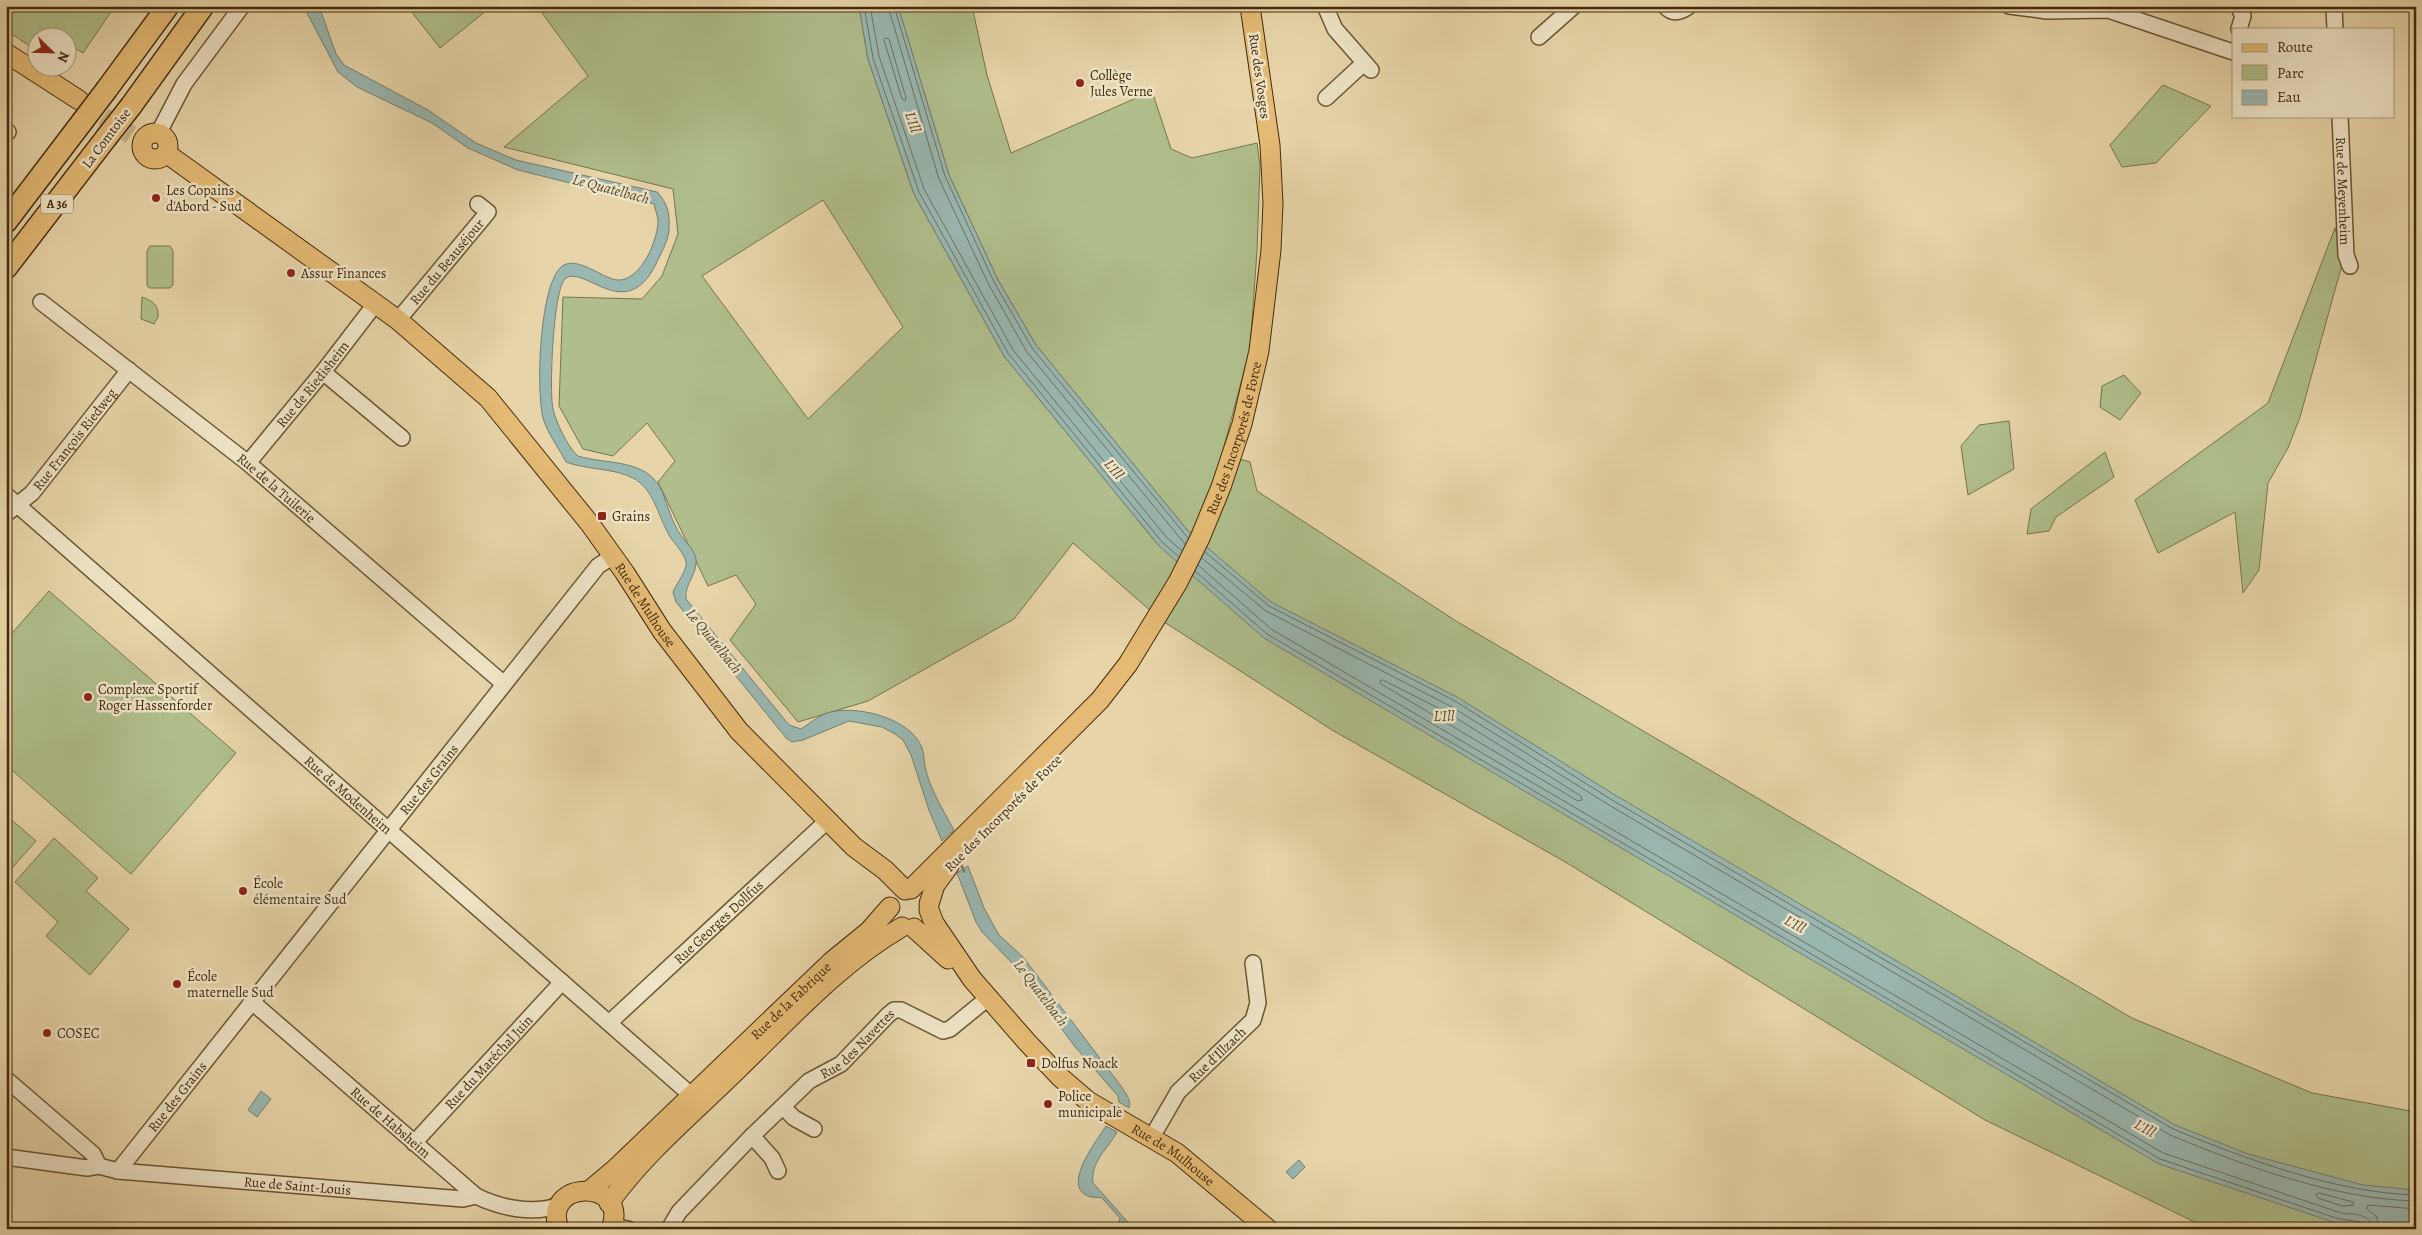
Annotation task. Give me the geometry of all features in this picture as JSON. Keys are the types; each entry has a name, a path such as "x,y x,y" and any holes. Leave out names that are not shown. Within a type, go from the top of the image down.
{"highway":[{"name":"La Comtoise","path":"6,222 168,6"},
{"name":"La Comtoise","path":"6,268 131,106 203,6"}],"main road":[{"name":"Rue des Vosges","path":"1250,6 1270,145"},
{"path":"6,40 28,54"},
{"path":"6,53 28,65"},
{"path":"50,78 82,96 60,78"},
{"name":"Rue de Mulhouse","path":"144,135 143,151 150,159 158,160 166,154 376,303 443,357 488,398 613,556 662,632 718,706 739,731 854,847 885,870 899,897"},
{"name":"Rue des Incorporés de Force","path":"899,897 947,862 1100,700 1128,664 1160,613 1200,538 1221,487 1242,424 1259,351 1271,250 1273,203 1270,145"},
{"name":"Rue des Incorporés de Force","path":"929,907 935,885 947,862"},
{"path":"922,894 929,907 924,921 908,927 893,919 899,897 922,894"},
{"name":"Rue de la Fabrique","path":"609,1203 626,1180 696,1099 831,962 885,916 899,897"},
{"name":"Rue de Mulhouse","path":"929,907 938,929 972,979 1060,1077 1088,1101 1152,1137 1197,1169 1268,1229"},
{"name":"Rue de Mulhouse","path":"908,927 972,979"},
{"name":"Rue de la Fabrique","path":"590,1190 876,942 908,927"},
{"path":"556,1216 569,1195 583,1190 590,1190 601,1194 609,1203 617,1228"}],"street":[{"path":"144,135 242,6"},
{"path":"1325,6 1335,29 1367,66 1326,98"},
{"path":"1538,37 1574,6"},
{"path":"1665,6 1674,12 1681,12 1690,6"},
{"path":"2009,6 2108,10 2232,50"},
{"path":"2334,6 2335,28"},
{"path":"2239,8 2243,16 2239,28"},
{"name":"Rue de Meyenheim","path":"2340,118 2346,255 2350,266"},
{"name":"Rue du Beauséjour","path":"398,320 488,212 478,204"},
{"name":"Rue de la Tuilerie","path":"41,302 248,463 504,684"},
{"name":"Rue de Riedisheim","path":"248,463 323,372 376,303"},
{"name":"Rue François Riedweg","path":"10,504 32,493 129,370"},
{"path":"323,372 402,438"},
{"name":"Rue de Modenheim","path":"10,504 696,1099"},
{"name":"Rue des Grains","path":"118,1171 598,566 613,556"},
{"name":"Rue Georges Dollfus","path":"609,1023 828,821"},
{"name":"Rue d'Illzach","path":"1152,1137 1178,1092 1253,1020 1258,1003 1253,964"},
{"name":"Rue du Maréchal Juin","path":"414,1143 562,982"},
{"name":"Rue des Navettes","path":"669,1229 679,1212 752,1136 810,1082 841,1064 894,1010 906,1012 944,1031 950,1029 988,998"},
{"name":"Rue de Habsheim","path":"251,1001 476,1196 492,1204 556,1216"},
{"path":"6,1079 93,1154 98,1166"},
{"path":"783,1107 794,1118 814,1129"},
{"path":"752,1136 772,1158 778,1171"},
{"name":"Rue de Saint-Louis","path":"6,1158 87,1168 98,1166 118,1171 463,1199 476,1196"}],"green space":[{"path":"6,6 115,6 83,53 78,50 78,28 28,28 28,45 6,30"},
{"path":"407,6 492,6 440,48"},
{"path":"537,6 859,6 868,59 914,194 1004,356 1159,546 1204,543 1188,531 1036,345 998,280 949,175 898,6 972,6 987,75 1011,153 1152,91 1171,149 1192,158 1257,143 1260,165 1257,251 1250,349 1222,454 1250,462 1257,491 1456,621 2132,1018 2312,1093 2416,1112 2416,1229 2209,1229 1985,1120 1567,863 1332,730 1161,620 1073,543 1014,619 868,701 798,722 730,640 756,604 736,575 708,586 658,482 675,461 647,423 613,456 583,449 559,406 563,297 642,299 662,276 678,234 673,189 504,147 588,76","holes":["823,200 903,327 808,419 702,276"]},
{"path":"2163,85 2211,106 2156,163 2122,167 2110,145"},
{"path":"2335,228 2343,261 2300,417 2288,448 2268,483 2259,570 2243,593 2235,512 2158,553 2135,500 2268,403"},
{"path":"150,246 170,246 173,251 173,285 170,288 149,288 147,285 147,251"},
{"path":"142,297 156,306 158,317 154,324 141,319"},
{"path":"2124,375 2141,393 2120,420 2100,407 2102,386"},
{"path":"2009,421 2014,469 1968,495 1961,446 1979,425"},
{"path":"2105,452 2114,477 2056,517 2049,531 2027,534 2031,509"},
{"name":"Complexe Sportif Roger Hassenforder","path":"49,591 236,753 131,874 6,765 6,640"},
{"path":"6,815 36,841 6,875"},
{"path":"54,838 98,878 86,891 129,929 90,975 46,936 58,922 15,882"}],"water":[{"path":"307,6 319,6 336,54 344,65 428,110 476,143 516,160 657,192 661,196 669,214 668,235 655,266 643,282 631,290 619,292 574,276 566,278 562,285 558,300 553,340 552,399 557,421 566,441 578,456 625,464 647,473 655,480 662,491 678,531 695,555 695,569 687,589 686,599 789,725 801,729 827,713 853,710 867,712 895,721 916,738 923,750 925,767 930,783 954,830 942,841 929,810 911,755 903,740 882,727 849,721 803,740 792,742 787,739 676,602 673,592 684,573 686,561 665,528 655,504 646,489 633,478 626,475 566,462 547,429 541,404 540,362 545,312 549,291 556,274 564,265 570,263 583,266 617,280 626,279 634,274 647,257 658,227 654,204 518,170 468,148 432,123 357,87 338,72 307,13"},
{"name":"L'Ill","path":"859,6 898,6 949,175 998,280 1036,345 1188,531 1271,602 1457,697 1615,795 2175,1125 2248,1154 2363,1185 2416,1190 2416,1229 2339,1224 2159,1164 1264,638 1159,546 1004,356 914,194 868,59"},
{"path":"968,866 984,908 999,935 1023,957 1121,1086 1129,1099 1129,1108 1119,1102 1118,1096 1076,1048 1013,964 982,932 976,922 957,873"},
{"path":"261,1091 271,1099 257,1117 248,1110"},
{"path":"1106,1126 1117,1132 1097,1162 1094,1169 1093,1183 1134,1229 1120,1229 1118,1226 1120,1218 1102,1198 1088,1196 1080,1189 1078,1181 1084,1161"},
{"path":"1299,1160 1305,1167 1293,1179 1286,1172"}],"waterway":[{"name":"Le Quatelbach","path":"956,854 964,871"}],"tunnel":[{"path":"80,101 131,135"}],"place":[{"name":"Collège Jules Verne","path":"1080,83"},
{"name":"Les Copains d'Abord - Sud","path":"156,198"},
{"name":"Assur Finances","path":"291,273"},
{"name":"Grains","path":"602,516"},
{"name":"Complexe Sportif Roger Hassenforder","path":"88,697"},
{"name":"École élémentaire Sud","path":"243,891"},
{"name":"École maternelle Sud","path":"177,984"},
{"name":"COSEC","path":"47,1033"},
{"name":"Dolfus Noack","path":"1031,1063"},
{"name":"Police municipale","path":"1048,1104"}]}
